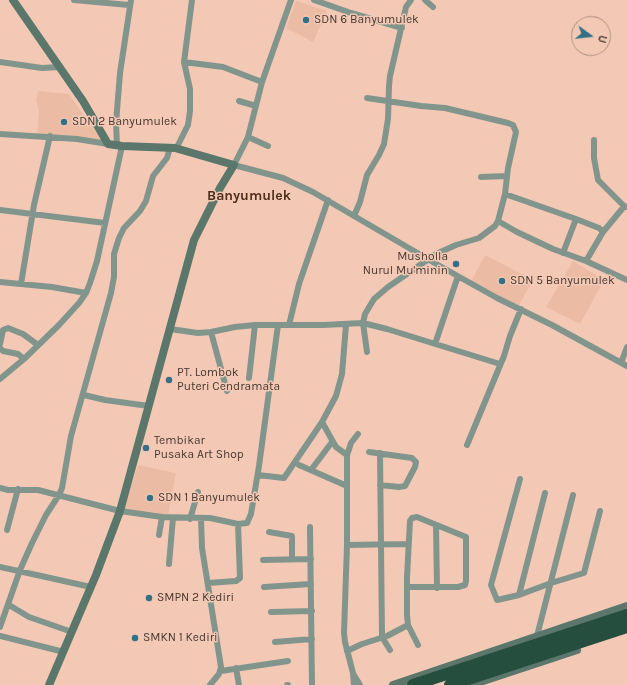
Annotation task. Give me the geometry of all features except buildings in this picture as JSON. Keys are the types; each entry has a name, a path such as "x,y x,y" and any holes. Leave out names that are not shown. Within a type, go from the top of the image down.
{"highway":[{"path":"413,685 627,615"},
{"path":"450,685 627,627"}],"main road":[{"path":"13,0 60,67 91,114 108,144 119,146 173,148 234,164 220,188 194,240 120,511 91,587 49,685"},
{"path":"393,685 627,606"},
{"path":"471,685 627,633"}],"street":[{"path":"0,379 38,345 79,303 86,293 94,272 105,223 119,146 116,123 120,73 130,2 74,0"},
{"path":"0,627 9,605 20,570 46,514 59,495 65,472 71,436 84,395 111,293 114,277 114,254 116,245 124,228 140,211 146,201 153,176 167,158 188,125 190,111 190,89 184,62 192,0"},
{"path":"291,0 262,82 248,137 234,164 283,178 328,200 497,298 521,309 627,366"},
{"path":"314,0 402,28"},
{"path":"354,216 360,202 367,175 384,144 389,102 389,86 406,7 411,0"},
{"path":"425,0 433,7"},
{"path":"0,62 46,68 60,67"},
{"path":"184,62 223,67 262,82"},
{"path":"367,98 445,108 513,125 516,132 505,194 498,222 487,234 444,250 428,259 388,287 374,299 366,310 362,323 367,352"},
{"path":"239,100 256,106"},
{"path":"0,134 50,136 108,144"},
{"path":"21,284 33,214 50,136"},
{"path":"248,137 268,146"},
{"path":"586,261 603,232 626,207 598,180 594,158 594,140"},
{"path":"481,177 507,176"},
{"path":"505,194 576,219 599,228 603,232"},
{"path":"289,325 299,284 328,200"},
{"path":"0,210 105,223"},
{"path":"563,252 576,219"},
{"path":"498,222 517,232 627,280"},
{"path":"435,344 458,276"},
{"path":"0,282 86,293"},
{"path":"467,445 521,309"},
{"path":"170,329 191,333 211,332 254,325 346,325 362,323 500,364"},
{"path":"249,378 254,325"},
{"path":"0,488 8,490 35,489 120,511 162,517 213,519 246,524 250,521 258,475 278,325"},
{"path":"258,475 284,478 322,422 336,396 342,374 346,325"},
{"path":"0,344 3,330 6,328 13,329 23,334 38,345"},
{"path":"211,332 228,390"},
{"path":"621,363 627,347"},
{"path":"0,348 3,351 18,354 24,359"},
{"path":"84,395 149,406"},
{"path":"322,422 332,442 339,450 347,455"},
{"path":"354,685 353,673 345,642 344,628 347,545 347,455 351,443 358,434"},
{"path":"311,470 332,442"},
{"path":"369,452 412,458 415,460 415,467 405,486 399,487 380,485"},
{"path":"380,453 382,637 390,650"},
{"path":"300,465 347,486"},
{"path":"520,479 491,586 497,600 519,595 584,573 600,511"},
{"path":"7,530 18,489"},
{"path":"190,518 198,492"},
{"path":"519,595 545,493"},
{"path":"537,636 573,495"},
{"path":"159,535 162,517"},
{"path":"407,587 437,588 458,587 465,585 466,537 417,517 411,518 409,524 408,544 407,587 408,625 418,645"},
{"path":"169,564 174,518"},
{"path":"201,518 202,548 221,670 210,685"},
{"path":"208,583 236,581 240,578 238,524"},
{"path":"436,525 437,588"},
{"path":"310,527 312,685"},
{"path":"269,532 292,536 292,559"},
{"path":"347,545 408,544"},
{"path":"263,560 311,559"},
{"path":"0,567 20,570 91,587"},
{"path":"264,587 311,584"},
{"path":"9,605 29,617 72,632"},
{"path":"270,612 312,611"},
{"path":"348,651 408,625"},
{"path":"0,636 64,652"},
{"path":"275,642 312,639"},
{"path":"221,670 288,661"},
{"path":"236,668 239,685"},
{"path":"353,673 360,685"}],"shaded area":[{"name":"SDN 6 Banyumulek","path":"296,1 327,11 313,42 286,28"},
{"name":"SDN 2 Banyumulek","path":"38,91 69,94 104,144 37,135 39,110 36,100"},
{"name":"SDN 5 Banyumulek","path":"485,255 533,280 518,307 471,282"},
{"path":"573,261 604,280 580,324 546,307"},
{"name":"SDN 1 Banyumulek","path":"138,465 176,473 168,516 124,510"}],"place":[{"name":"SDN 6 Banyumulek","path":"306,20"},
{"name":"SDN 2 Banyumulek","path":"64,122"},
{"name":"Musholla Nurul Mu'minin","path":"456,264"},
{"name":"SDN 5 Banyumulek","path":"502,281"},
{"name":"PT. Lombok Puteri Cendramata","path":"169,380"},
{"name":"Tembikar Pusaka Art Shop","path":"146,448"},
{"name":"SDN 1 Banyumulek","path":"150,498"},
{"name":"SMPN 2 Kediri","path":"149,598"},
{"name":"SMKN 1 Kediri","path":"135,638"}],"district":[{"name":"Banyumulek","path":"249,196"}]}
